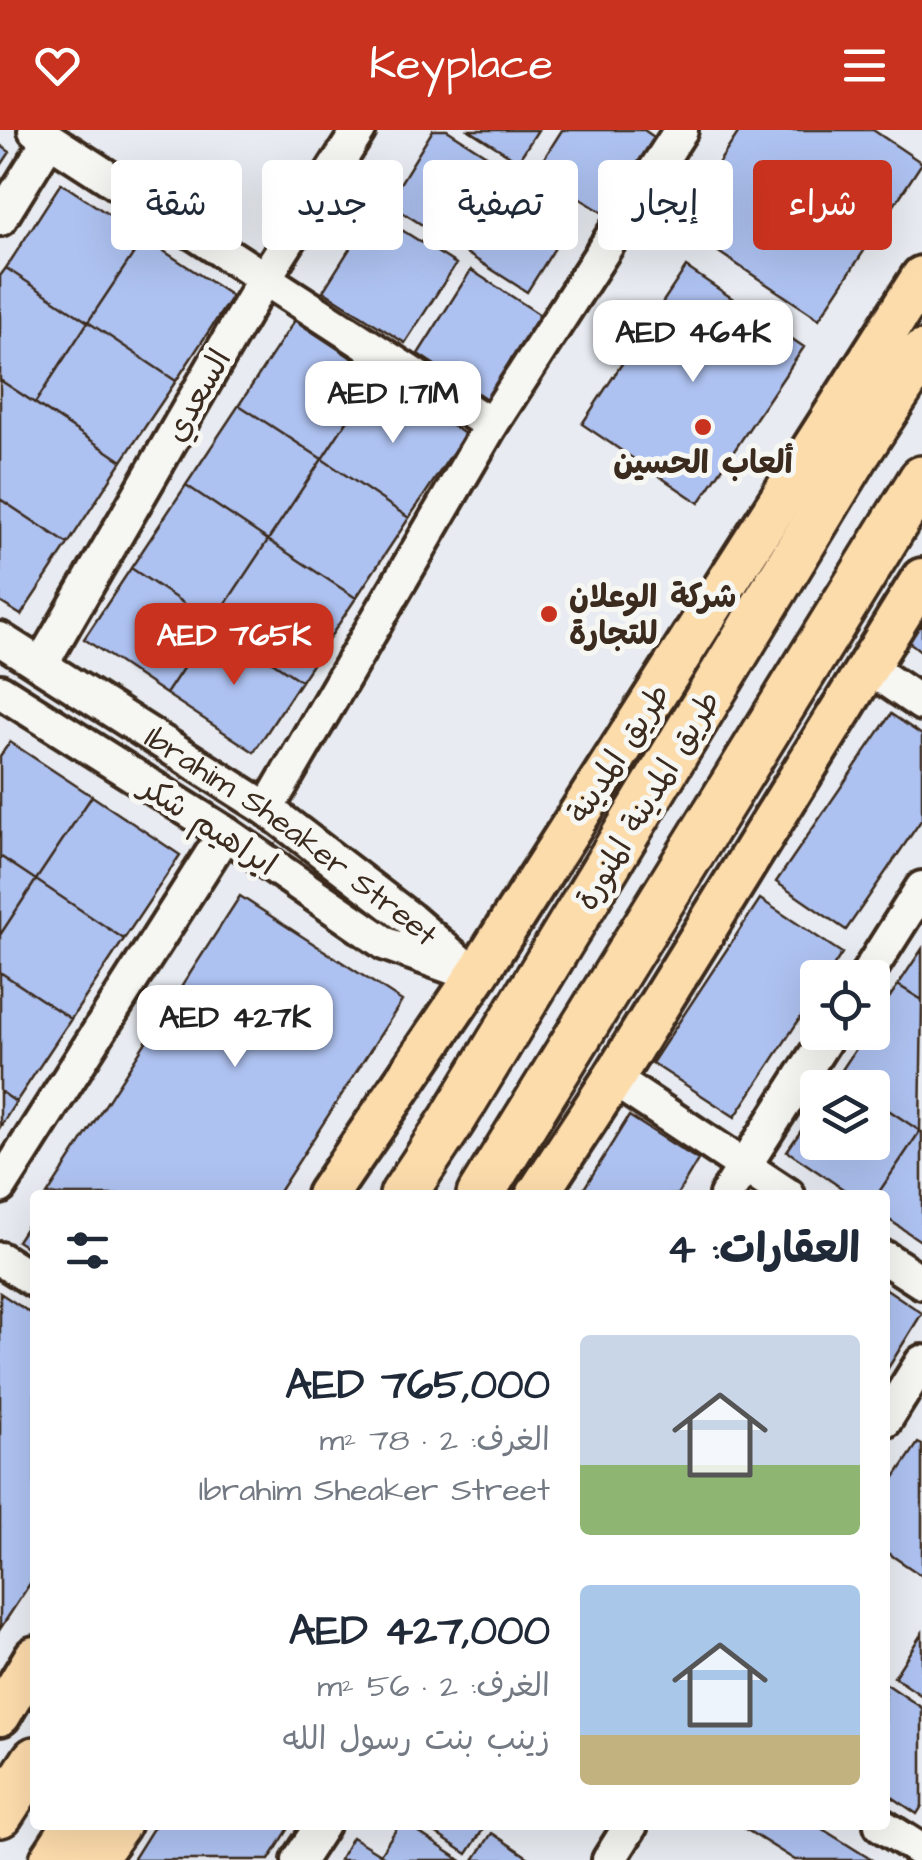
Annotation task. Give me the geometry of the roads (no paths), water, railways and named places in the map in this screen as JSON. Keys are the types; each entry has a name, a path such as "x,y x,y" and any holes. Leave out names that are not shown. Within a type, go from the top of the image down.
{"highway":[{"name":"طريق المدينة المنورة","path":"406,1190 856,455 922,354"},
{"name":"طريق المدينة المنورة","path":"489,1181 922,479"},
{"path":"0,1814 30,1768"},
{"path":"53,1860 73,1830"}],"main road":[{"name":"طريق المدينة","path":"331,1190 476,976 922,278"},
{"path":"540,1190 922,578"},
{"name":"طريق المدينة","path":"361,1190 476,976"},
{"path":"0,1715 30,1665"},
{"path":"94,1860 115,1830"}],"street":[{"name":"السعدي","path":"41,665 264,278 359,130"},
{"path":"267,809 491,425 682,130"},
{"path":"0,219 42,135 491,425"},
{"name":"Ibrahim Sheaker Street","path":"0,639 267,809 410,919 476,976"},
{"path":"866,666 922,704"},
{"name":"ابراهيم شكر","path":"0,691 226,834 386,944 476,976"},
{"path":"0,1187 226,834"},
{"path":"876,960 922,888"},
{"path":"729,1190 819,1050"},
{"path":"613,1079 780,1190"},
{"path":"0,1260 30,1279"},
{"path":"890,1261 922,1282"},
{"path":"890,1413 922,1362"},
{"path":"299,1860 319,1830"},
{"path":"609,1860 628,1830"},
{"path":"889,1830 922,1851"}],"place":[{"name":"ألعاب الحسين","path":"703,427"},
{"name":"شركة الوعلان للتجارة","path":"549,614"}]}
